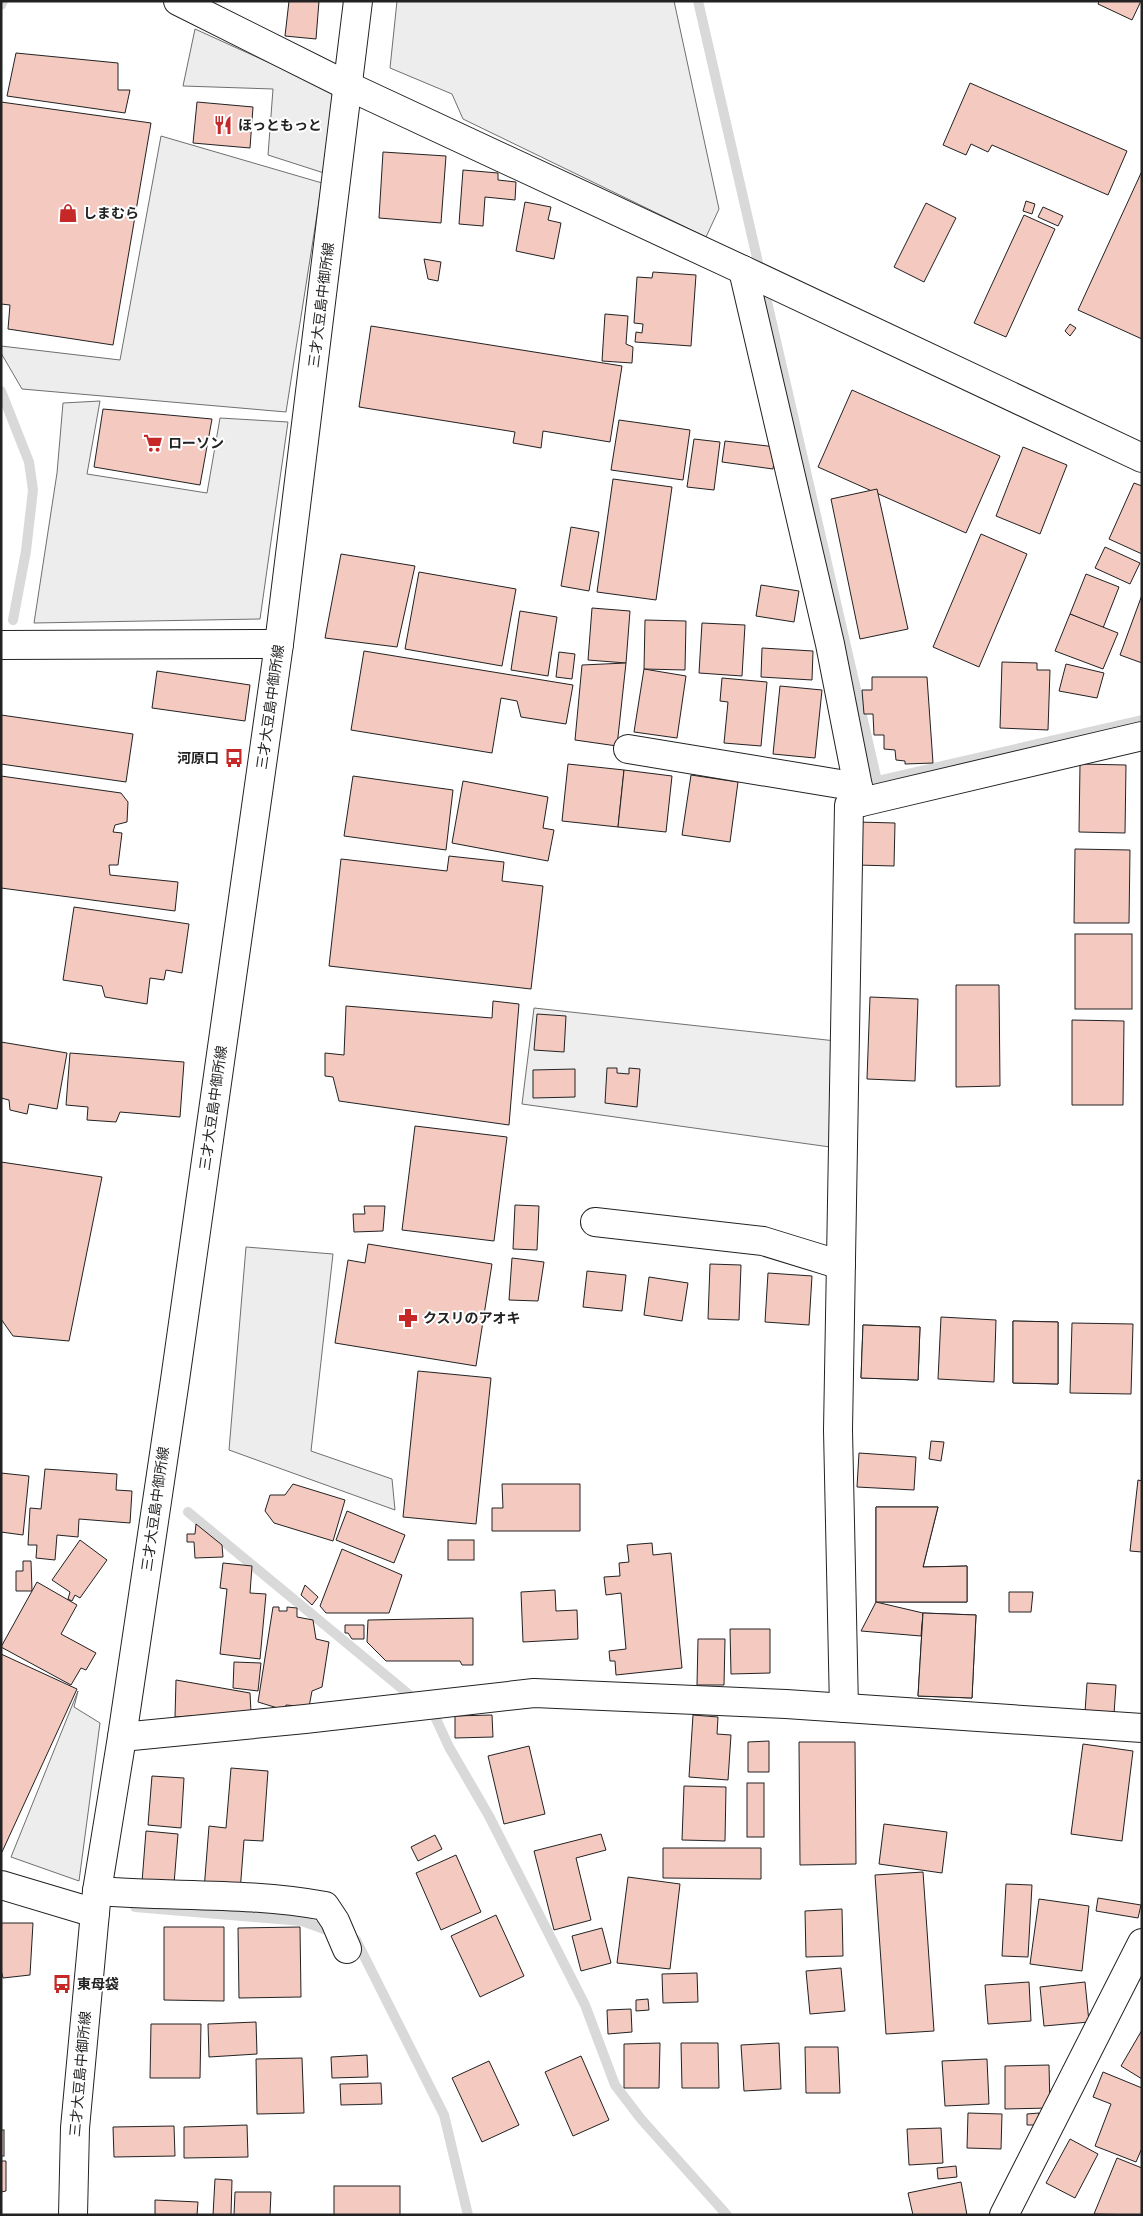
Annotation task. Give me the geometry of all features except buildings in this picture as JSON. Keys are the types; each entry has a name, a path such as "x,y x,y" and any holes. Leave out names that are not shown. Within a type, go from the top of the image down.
{"street":[{"path":"178,1 348,86 1142,458"},
{"name":"三才大豆島中御所線","path":"73,2215 75,2128 96,1902 122,1737 279,644 358,1"},
{"path":"744,270 830,644 859,795"},
{"path":"1,645 279,644"},
{"path":"628,749 859,795 1142,736"},
{"path":"844,1708 838,1430 848,805 859,795"},
{"path":"595,1222 763,1241 841,1265"},
{"path":"122,1737 305,1719 534,1693 844,1708 1142,1728"},
{"path":"1,1885 96,1902 150,1895 286,1899 325,1906 335,1921 347,1949"},
{"path":"1004,2215 1142,1943"}],"shaded area":[{"path":"397,1 674,1 719,209 706,237 463,119 452,94 390,68"},
{"path":"195,29 338,94 324,173 268,155 273,89 183,86"},
{"path":"161,136 322,183 286,412 22,389 1,353 1,346 120,360"},
{"path":"100,401 87,474 207,493 220,418 288,422 260,619 34,623 57,473 63,403"},
{"path":"534,1008 836,1041 830,1147 522,1104"},
{"path":"246,1247 333,1254 311,1451 392,1479 395,1510 229,1450"},
{"path":"78,1691 74,1707 100,1723 79,1881 11,1857"}],"waterway":[{"path":"1,5 3,1"},
{"path":"698,1 877,781 1142,720"},
{"path":"1,391 29,462 33,490 26,551 13,620"},
{"path":"188,1512 412,1697"},
{"path":"436,1719 449,1747 489,1816 585,2005 615,2085 641,2119 727,2215"},
{"path":"135,1907 302,1921 335,1933"},
{"path":"351,1938 356,1940 444,2115 468,2215"}],"place":[{"name":"ほっともっと","path":"223,125"},
{"name":"しまむら","path":"68,213"},
{"name":"ローソン","path":"153,443"},
{"name":"河原口","path":"234,758"},
{"name":"クスリのアオキ","path":"408,1318"},
{"name":"東母袋","path":"62,1984"}]}
